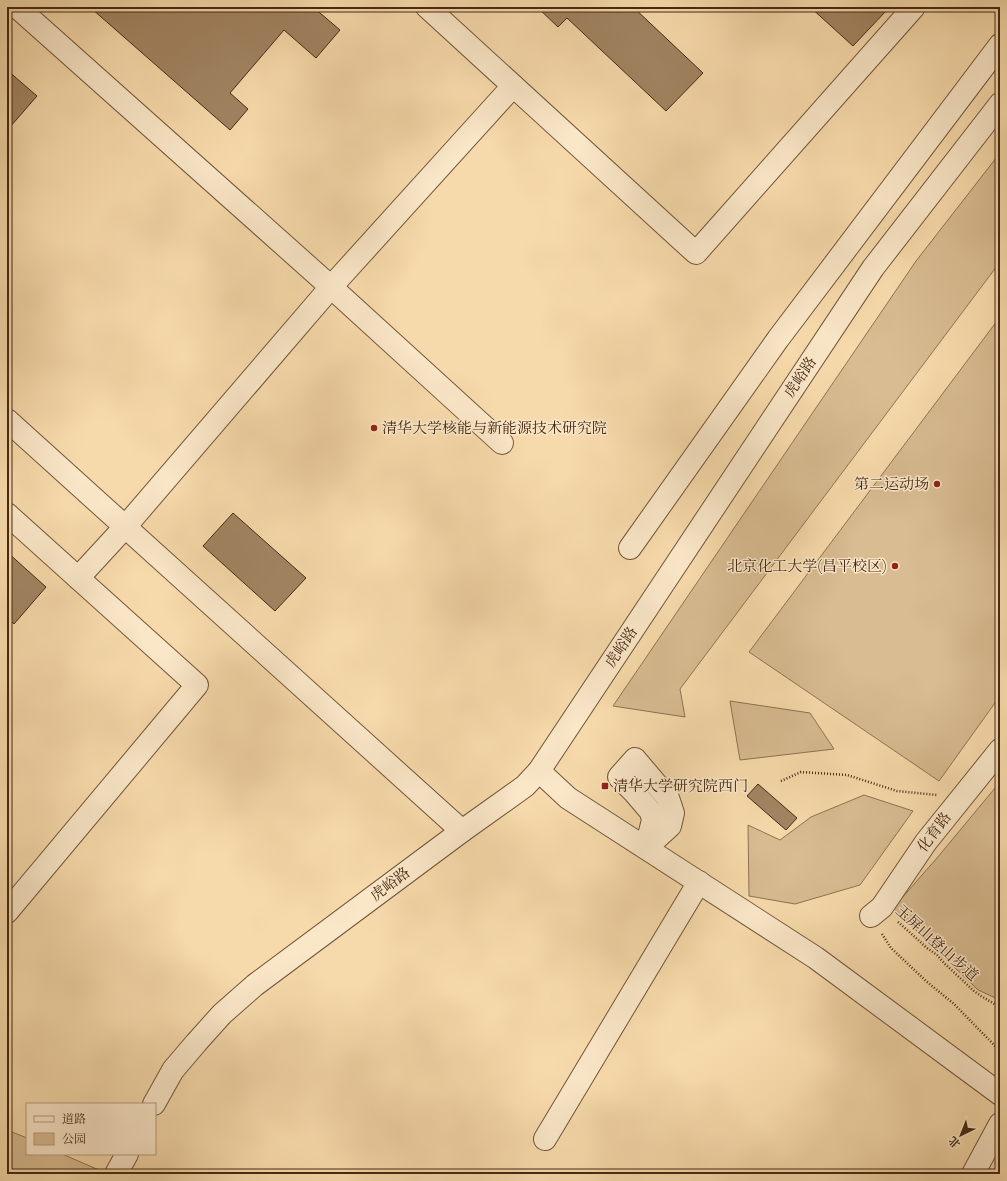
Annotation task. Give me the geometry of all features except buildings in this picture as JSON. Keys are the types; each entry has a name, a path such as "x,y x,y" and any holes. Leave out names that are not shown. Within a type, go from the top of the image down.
{"street":[{"path":"17,7 331,287 502,443"},
{"path":"427,7 696,253 914,7"},
{"path":"630,548 778,339 1000,45"},
{"path":"78,578 125,527 331,287 513,86"},
{"name":"虎峪路","path":"155,1103 173,1070 222,1014 255,985 524,786 539,771 873,268 1000,104"},
{"path":"7,420 462,831"},
{"path":"7,514 197,685 7,912"},
{"name":"化育路","path":"876,912 926,842 1000,750"},
{"path":"539,771 568,798 816,958 1000,1094"},
{"path":"545,1139 699,882"},
{"path":"973,1174 1000,1124"},
{"path":"116,1174 126,1155"}],"path":[{"path":"781,781 801,772 847,775 897,791 961,798"},
{"path":"876,912 891,948 926,982 954,1004 1000,1051"},
{"name":"玉屏山登山步道","path":"876,912 937,955 974,991 1000,1007"}],"green space":[{"path":"1000,153 1000,262 680,689 685,717 613,706 916,261"},
{"name":"第二运动场","path":"1000,317 1000,696 939,781 749,652"},
{"path":"730,701 810,713 834,749 740,760"},
{"path":"1000,782 1000,1000 978,990 893,908"},
{"path":"864,795 913,811 860,885 795,904 749,896 748,825 780,840 811,817"},
{"path":"7,1130 26,1138 26,1155 64,1155 99,1170 97,1174 7,1174"}],"place":[{"name":"清华大学核能与新能源技术研究院","path":"374,428"},
{"name":"第二运动场","path":"937,484"},
{"name":"北京化工大学(昌平校区)","path":"895,566"},
{"name":"清华大学研究院西门","path":"605,786"}]}
